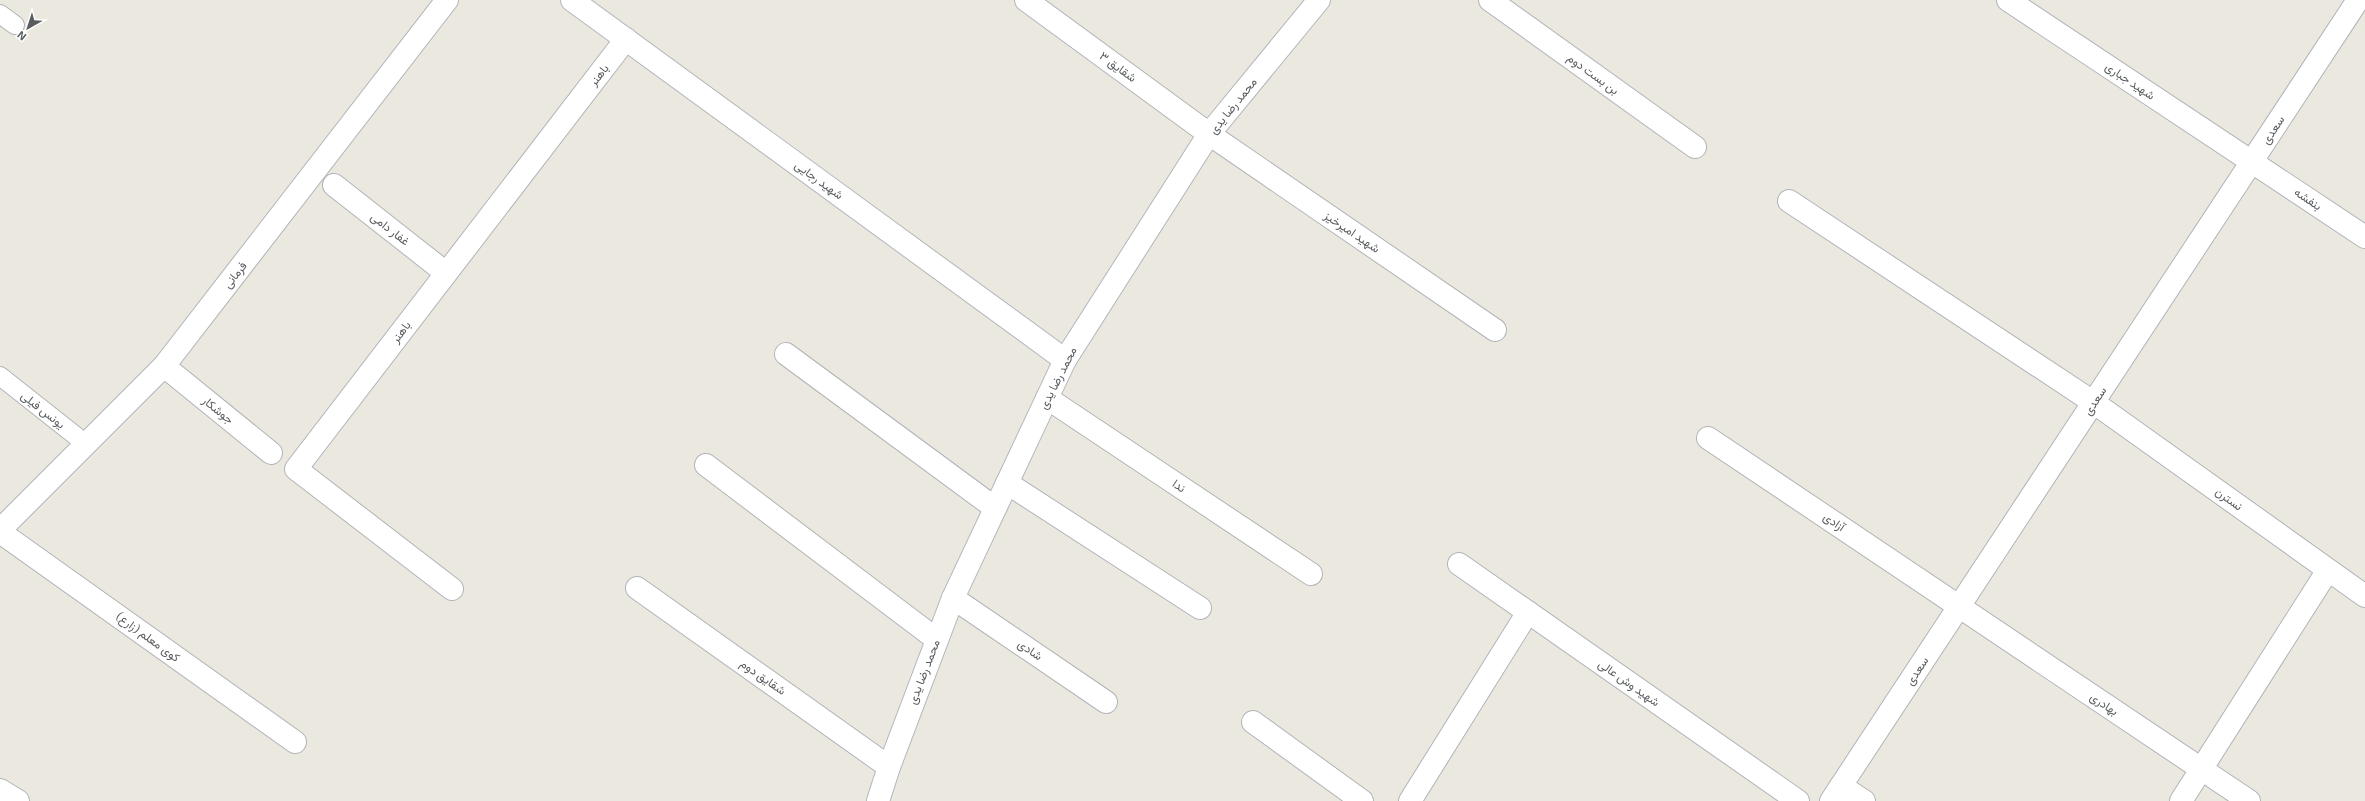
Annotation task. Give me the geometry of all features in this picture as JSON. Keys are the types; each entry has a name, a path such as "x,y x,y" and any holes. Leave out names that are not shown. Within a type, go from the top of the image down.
{"street":[{"name":"فرمانی","path":"0,531 164,366 447,0"},
{"name":"شهید رجایی","path":"572,0 1065,360"},
{"name":"شقایق ۳","path":"1026,0 1209,134"},
{"name":"محمد رضا یدی","path":"878,801 888,767 953,598 1065,360 1209,134 1319,0"},
{"name":"بن بست دوم","path":"1490,0 1695,147"},
{"name":"شهید جباری","path":"2008,0 2252,162"},
{"name":"سعدی","path":"1836,794 2358,0"},
{"name":"باهنر","path":"452,589 296,469 626,39"},
{"name":"شهید امیرخیز","path":"1209,134 1495,330"},
{"name":"بنفشه","path":"2252,162 2365,237"},
{"name":"غفار دامی","path":"334,185 446,273"},
{"name":"نسترن","path":"1790,201 2093,402 2365,596"},
{"path":"786,354 995,508"},
{"name":"جوشکار","path":"164,366 271,453"},
{"name":"ندا","path":"1047,398 1311,574"},
{"name":"آزادی","path":"1708,438 1959,606"},
{"path":"706,466 936,639"},
{"path":"1007,483 1200,608"},
{"name":"کوی معلم (زارع)","path":"0,531 295,742"},
{"name":"شهید وش عالی","path":"1459,564 1798,801"},
{"path":"2181,801 2328,570"},
{"name":"شقایق دوم","path":"637,588 888,767"},
{"name":"شادی","path":"953,598 1106,702"},
{"name":"بهادری","path":"1959,606 2249,801"},
{"path":"1410,801 1528,612"},
{"path":"1253,722 1362,801"},
{"path":"1836,794 1864,801"}],"lane":[{"path":"0,14 14,25"},
{"name":"یونس فیلی","path":"0,376 86,444"}]}
